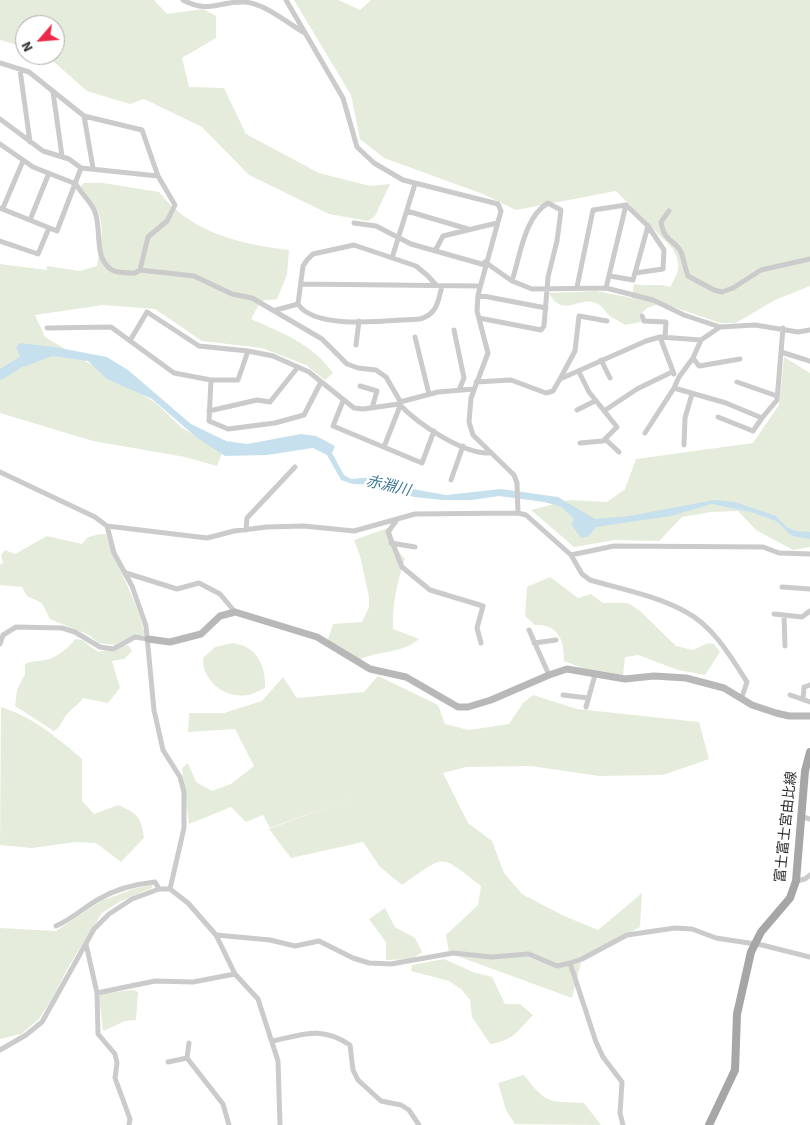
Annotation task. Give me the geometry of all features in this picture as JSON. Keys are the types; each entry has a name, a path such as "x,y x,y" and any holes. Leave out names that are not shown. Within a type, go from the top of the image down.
{"main road":[{"name":"富士富士宮由比線","path":"709,1125 735,1070 738,1002 751,952 761,932 783,909 790,898 796,881 800,816 805,771 810,752"}],"street":[{"path":"183,0 190,4 212,8 233,2 246,2 266,10 305,34"},
{"path":"286,0 343,98 357,147 363,155 403,180 498,204 501,211 478,294 479,318 488,354 486,364 474,389 469,422 473,435 490,453 509,468 518,483 518,513"},
{"path":"0,64 29,72 84,116 142,130 158,176 174,205 167,221 148,236 140,270"},
{"path":"20,70 30,142"},
{"path":"52,92 62,156"},
{"path":"84,116 93,168"},
{"path":"0,118 43,151 62,156 81,168 158,176"},
{"path":"0,144 23,161 76,184 80,194 95,210 100,249 104,261 113,271 135,273 140,270 194,276 232,294 252,298 276,310 322,339 347,364 358,368 376,370 386,377 400,404 414,420 476,453 490,453"},
{"path":"23,161 1,208 57,231 81,168"},
{"path":"30,220 48,173"},
{"path":"392,258 415,184"},
{"path":"479,318 541,330 544,326 547,290 561,210 548,203 541,208 531,221 512,281"},
{"path":"626,205 648,226 664,250 664,269 635,273"},
{"path":"606,288 626,205"},
{"path":"577,287 593,210 626,205"},
{"path":"407,211 468,229"},
{"path":"669,211 661,222 663,233 679,250 688,276 714,290 722,292 733,288 761,270 810,259"},
{"path":"354,223 376,226 399,236 411,244 485,264 512,281 532,289 606,288 653,300 684,315 720,327 756,325 798,332 810,330"},
{"path":"435,251 442,236 497,223"},
{"path":"610,276 633,280 648,226"},
{"path":"0,241 38,254 49,228"},
{"path":"354,245 416,266 439,286 438,307 430,316 420,319 344,322 310,316 298,304 304,266 313,254 354,245"},
{"path":"301,284 479,286"},
{"path":"478,294 546,308"},
{"path":"276,310 298,304"},
{"path":"130,339 147,312 199,346 248,351 273,356 309,372 354,408 372,408 400,404 429,394 474,389"},
{"path":"476,382 511,380 546,393 553,391 575,351 580,316 607,321"},
{"path":"642,316 644,321 666,322 663,337 672,372 679,377"},
{"path":"356,345 359,322"},
{"path":"48,328 111,327 130,339 174,374 211,380 238,380 248,351"},
{"path":"645,433 679,377 694,358 701,340 720,327"},
{"path":"718,417 753,431 766,415 777,396 783,328"},
{"path":"454,330 464,378 459,390"},
{"path":"560,379 579,372 601,360 663,337 701,340"},
{"path":"414,338 429,394"},
{"path":"781,352 810,361"},
{"path":"694,358 698,366 740,359"},
{"path":"601,360 610,378"},
{"path":"209,411 257,400 270,402 298,367"},
{"path":"579,372 595,400 617,427 605,439 580,443"},
{"path":"604,411 637,390 672,372"},
{"path":"211,380 209,421 228,429 275,422 304,415 321,382"},
{"path":"737,382 777,396"},
{"path":"360,386 377,391 372,408"},
{"path":"674,388 726,403 762,418"},
{"path":"684,445 685,418 692,394"},
{"path":"343,400 333,426 422,463 434,431"},
{"path":"577,410 595,400"},
{"path":"384,447 400,404"},
{"path":"605,439 619,452"},
{"path":"451,480 462,446"},
{"path":"246,530 247,518 295,467"},
{"path":"0,472 95,517 107,526 207,538 246,530 304,526 354,531 396,521 414,514 518,513 526,515 571,555 582,574 590,580 666,603 687,612 701,622 716,638 747,682 742,697"},
{"path":"396,521 388,532 402,567 430,590 483,606 476,628 480,644"},
{"path":"107,526 114,553 126,573 146,626 154,710 160,740 166,756 180,777 184,792 184,828 170,889"},
{"path":"391,543 415,547"},
{"path":"571,555 614,546 763,547 779,554 810,554"},
{"path":"126,573 177,589 199,582 220,594 235,612"},
{"path":"782,587 810,589"},
{"path":"774,614 802,617 810,611"},
{"path":"0,644 3,635 16,627 62,628 75,632 100,647 113,649 135,637 170,642 201,634 220,616 235,612 317,637 370,669 406,677 458,707 468,707 491,700 549,675 567,670 625,679 672,676 724,688 742,697 752,705 776,713 789,716 810,716"},
{"path":"784,615 785,646"},
{"path":"529,630 549,675"},
{"path":"534,642 556,640"},
{"path":"586,707 596,675"},
{"path":"803,699 804,687 810,685"},
{"path":"563,695 588,698"},
{"path":"790,695 810,702"},
{"path":"800,816 810,820"},
{"path":"796,881 805,879 810,875"},
{"path":"56,926 72,920 98,899 118,891 132,886 155,882 159,888"},
{"path":"0,1050 42,1022 94,929 109,914 132,899 159,888 170,889 188,904 216,935 235,974 251,989 258,999 273,1041 279,1068 280,1125"},
{"path":"216,935 270,940 295,946 319,941 353,958 369,963 390,964 453,953 491,957 529,954 557,966 582,959 627,935 640,932 692,929 716,938 756,944 810,958"},
{"path":"86,943 97,993 98,1034 115,1054 117,1063 115,1078 130,1119 129,1125"},
{"path":"570,962 596,1042 603,1057 622,1082 620,1113 623,1125"},
{"path":"97,993 155,981 193,982 235,974"},
{"path":"273,1041 317,1032 340,1039 350,1045 353,1070 358,1080 381,1101 401,1105 408,1110 419,1125"},
{"path":"187,1058 190,1043"},
{"path":"168,1062 187,1058"},
{"path":"187,1058 224,1104 230,1125"}],"green space":[{"path":"0,0 154,0 167,14 203,9 216,16 216,38 182,58 189,87 224,88 246,134 319,173 370,186 390,184 375,216 368,221 329,214 249,175 202,127 144,99 130,104 87,91 57,65 65,65 65,15 15,15 15,44 0,40"},
{"path":"294,0 338,0 360,10 371,0 810,0 810,286 775,300 736,323 720,323 662,303 647,308 639,316 641,322 625,325 608,314 600,305 592,302 566,306 560,305 554,301 549,293 596,291 632,298 634,284 670,287 676,277 678,260 673,249 616,191 516,210 483,194 384,158 360,139 351,95"},
{"path":"84,183 103,183 159,192 186,218 201,227 235,240 289,250 287,275 277,299 261,301 251,319 285,334 307,347 333,373 325,380 306,365 262,348 202,341 155,309 103,305 35,315 45,337 156,403 181,427 222,453 217,466 185,457 93,441 0,413 0,264 47,270 47,266 80,271 97,266 102,232 101,223 95,206 80,187"},
{"path":"784,357 810,373 810,547 793,550 756,530 738,511 711,512 682,517 659,541 615,540 574,547 531,510 570,500 607,502 625,489 636,459 753,443 779,405"},
{"path":"391,527 394,546 405,559 393,611 393,629 419,639 398,650 359,660 327,643 333,624 362,622 369,607 369,597 360,556 354,540"},
{"path":"106,534 132,596 145,635 132,636 114,645 99,643 89,635 50,619 42,603 27,596 22,587 0,585 0,565 3,563 1,555 5,550 15,554 47,536 82,544 88,537"},
{"path":"550,577 578,598 591,594 603,603 628,603 640,611 676,646 693,650 708,643 714,644 720,652 705,675 678,670 638,655 625,657 623,676 585,669 564,661 563,647 555,631 550,627 535,625 525,616 527,587"},
{"path":"75,639 82,640 98,652 128,645 132,651 124,659 112,661 120,688 108,703 83,698 54,731 15,706 17,690 25,674 25,664 42,661 58,655"},
{"path":"233,643 248,648 258,658 264,672 265,688 252,694 230,694 223,691 210,680 206,674 203,658 215,647"},
{"path":"378,676 438,705 445,724 469,730 509,724 523,703 533,695 577,709 699,722 709,759 663,775 599,776 531,766 466,767 443,773 468,823 492,841 504,873 522,894 562,915 598,930 642,893 640,927 582,959 572,998 449,953 446,935 478,905 481,886 449,863 435,863 402,885 380,867 363,842 291,858 269,829 360,795 270,828 263,815 246,822 231,807 189,824 182,768 188,763 196,782 212,791 231,784 254,766 235,729 188,732 189,713 224,713 262,701 283,677 297,698 364,692"},
{"path":"1,707 34,722 82,759 82,801 94,814 118,805 130,811 140,820 144,838 121,862 96,843 76,842 32,848 0,845"},
{"path":"152,885 152,888 121,901 102,913 38,1020 21,1034 0,1039 0,928 56,931 101,901 136,888"},
{"path":"385,908 395,927 415,938 422,952 412,959 386,960 386,942 369,919"},
{"path":"444,959 473,972 492,977 505,1004 520,1004 533,1015 510,1037 490,1044 472,1017 470,1000 462,990 449,981 411,971 412,965"},
{"path":"132,990 138,992 136,1020 125,1021 103,1031 99,994"},
{"path":"524,1075 538,1092 549,1100 584,1103 601,1125 515,1124 506,1110 498,1083"}],"water":[{"path":"20,343 107,357 128,370 191,424 226,441 247,444 301,434 316,436 335,446 332,453 344,475 351,479 374,477 418,490 446,495 501,489 558,497 595,519 629,516 714,500 735,502 776,516 787,527 796,531 810,532 810,539 792,536 776,521 751,512 712,504 671,516 596,527 589,536 581,538 571,524 574,519 562,507 544,502 499,496 472,500 414,497 380,485 353,484 341,480 327,455 313,448 267,455 225,456 196,437 152,399 107,379 88,361 52,356 24,367 16,347"}],"waterway":[{"name":"赤淵川","path":"0,375 24,360 34,357"}]}
